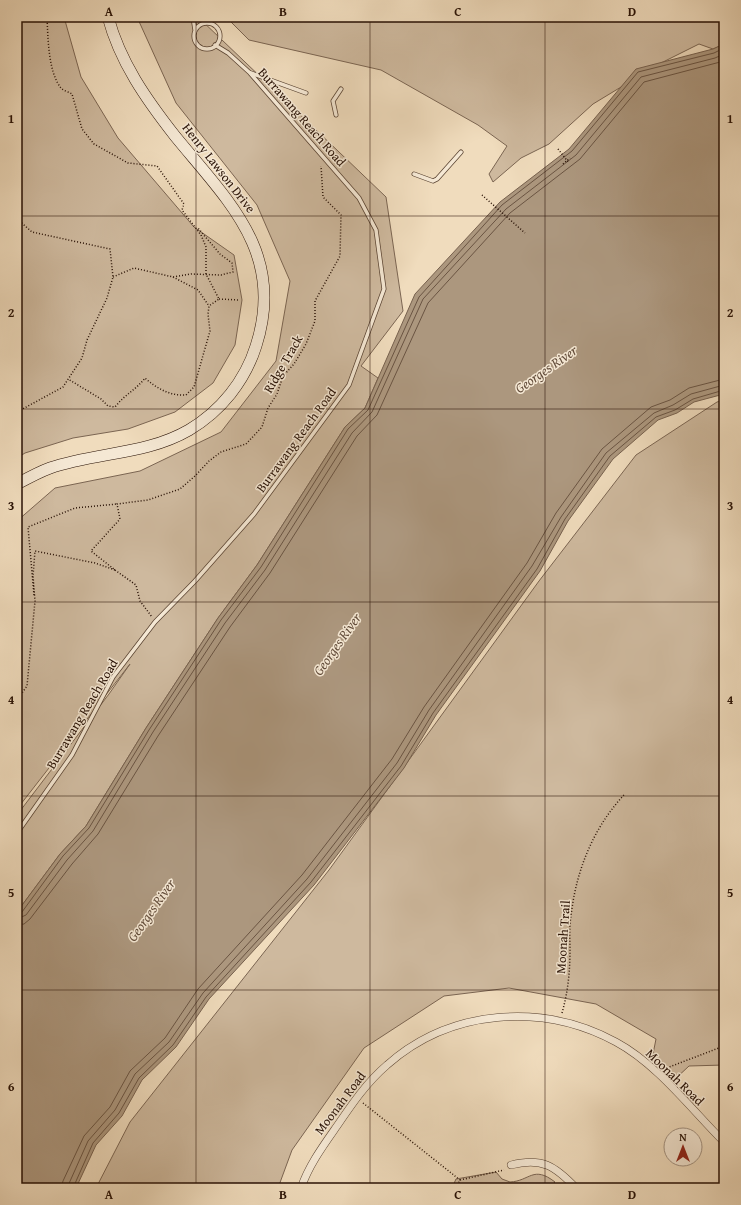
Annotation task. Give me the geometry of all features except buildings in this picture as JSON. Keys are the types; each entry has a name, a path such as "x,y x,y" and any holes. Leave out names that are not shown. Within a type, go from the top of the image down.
{"main road":[{"name":"Henry Lawson Drive","path":"17,484 38,473 64,464 166,442 199,424 218,408 242,378 254,354 261,329 264,308 263,284 258,257 250,233 233,206 175,135 139,87 119,50 108,17"}],"street":[{"name":"Moonah Road","path":"301,1188 313,1161 356,1098 386,1065 405,1050 437,1033 474,1020 516,1016 559,1020 607,1037 636,1055 655,1072 724,1142"},
{"path":"511,1165 531,1161 545,1164 560,1172 576,1188"}],"lane":[{"path":"193,17 195,30 194,39 199,46 207,48 215,45 219,40 219,32 215,26 207,23 202,24 195,30"},
{"path":"204,17 207,23"},
{"name":"Burrawang Reach Road","path":"17,833 72,755 114,677 155,622 195,581 254,514 349,385 370,333 384,289 376,230 360,198 250,73 228,53 215,45"},
{"path":"250,73 306,93"},
{"path":"336,115 333,101 341,90"},
{"path":"414,174 433,181 437,179 461,152"}],"path":[{"path":"47,17 48,47 55,77 62,89 72,94 82,128 94,144 128,163 157,166 184,204 182,210 220,254 232,263 233,272 221,275 191,274 173,277"},
{"path":"558,149 568,162"},
{"name":"Ridge Track","path":"35,601 28,552 28,527 75,508 148,500 180,489 215,456 221,452 246,444 262,426 268,408 277,394 283,376 294,364 306,344 315,321 315,301 340,256 341,215 323,197 322,154"},
{"path":"563,164 568,162 570,158"},
{"path":"482,195 525,233"},
{"path":"17,219 32,232 110,249 113,277 107,298 87,340 82,358 63,387 17,412"},
{"path":"195,225 206,247 206,274 219,299"},
{"path":"68,379 102,399 108,406 116,407 125,395 133,388 138,387 146,378 154,386 178,395 186,395 194,387 210,331 208,314 209,306 198,290 173,277 134,268 113,277"},
{"path":"209,306 219,299 239,300"},
{"path":"118,504 120,519 91,551 136,586 140,601 155,622"},
{"name":"Ridge Track","path":"17,700 27,686 35,601 33,576 35,551 95,563 115,570"},
{"name":"Moonah Trail","path":"559,1020 568,992 571,916 579,873 592,841 609,811 624,795"},
{"path":"655,1072 724,1046"},
{"path":"365,1105 460,1180 502,1172 511,1165"},
{"path":"456,1188 460,1180"}],"shaded area":[{"path":"17,17 64,17 81,77 118,138 194,227 234,255 242,300 235,345 213,383 175,412 128,429 73,438 25,453 17,458"},
{"path":"137,17 198,17 386,197 403,311 361,366 378,378 365,408 345,427 257,565 218,618 146,728 86,826 60,854 17,912 17,815 130,664 17,809 17,521 55,488 140,471 221,432 276,361 290,281 257,205 176,103"},
{"path":"226,17 724,17 724,44 713,49 699,44 659,64 593,104 549,144 521,158 493,182 489,174 507,146 478,125 381,70 249,40"},
{"path":"724,400 724,1065 689,1066 674,1080 652,1059 656,1039 596,1004 509,988 444,996 364,1048 292,1150 278,1188 96,1188 130,1122 329,870 539,581 636,455 717,402"},
{"path":"496,1172 502,1179 510,1182 536,1174 548,1177 555,1182 549,1188 452,1188 456,1179"}],"water":[{"name":"Georges River","path":"724,44 724,394 694,402 677,413 658,420 613,459 568,521 540,571 436,715 404,768 314,885 209,999 176,1047 142,1080 122,1116 96,1145 76,1188 17,1188 17,912 60,854 86,826 146,728 218,618 257,565 345,427 365,408 415,294 500,202 569,149 636,69 713,49"}]}
